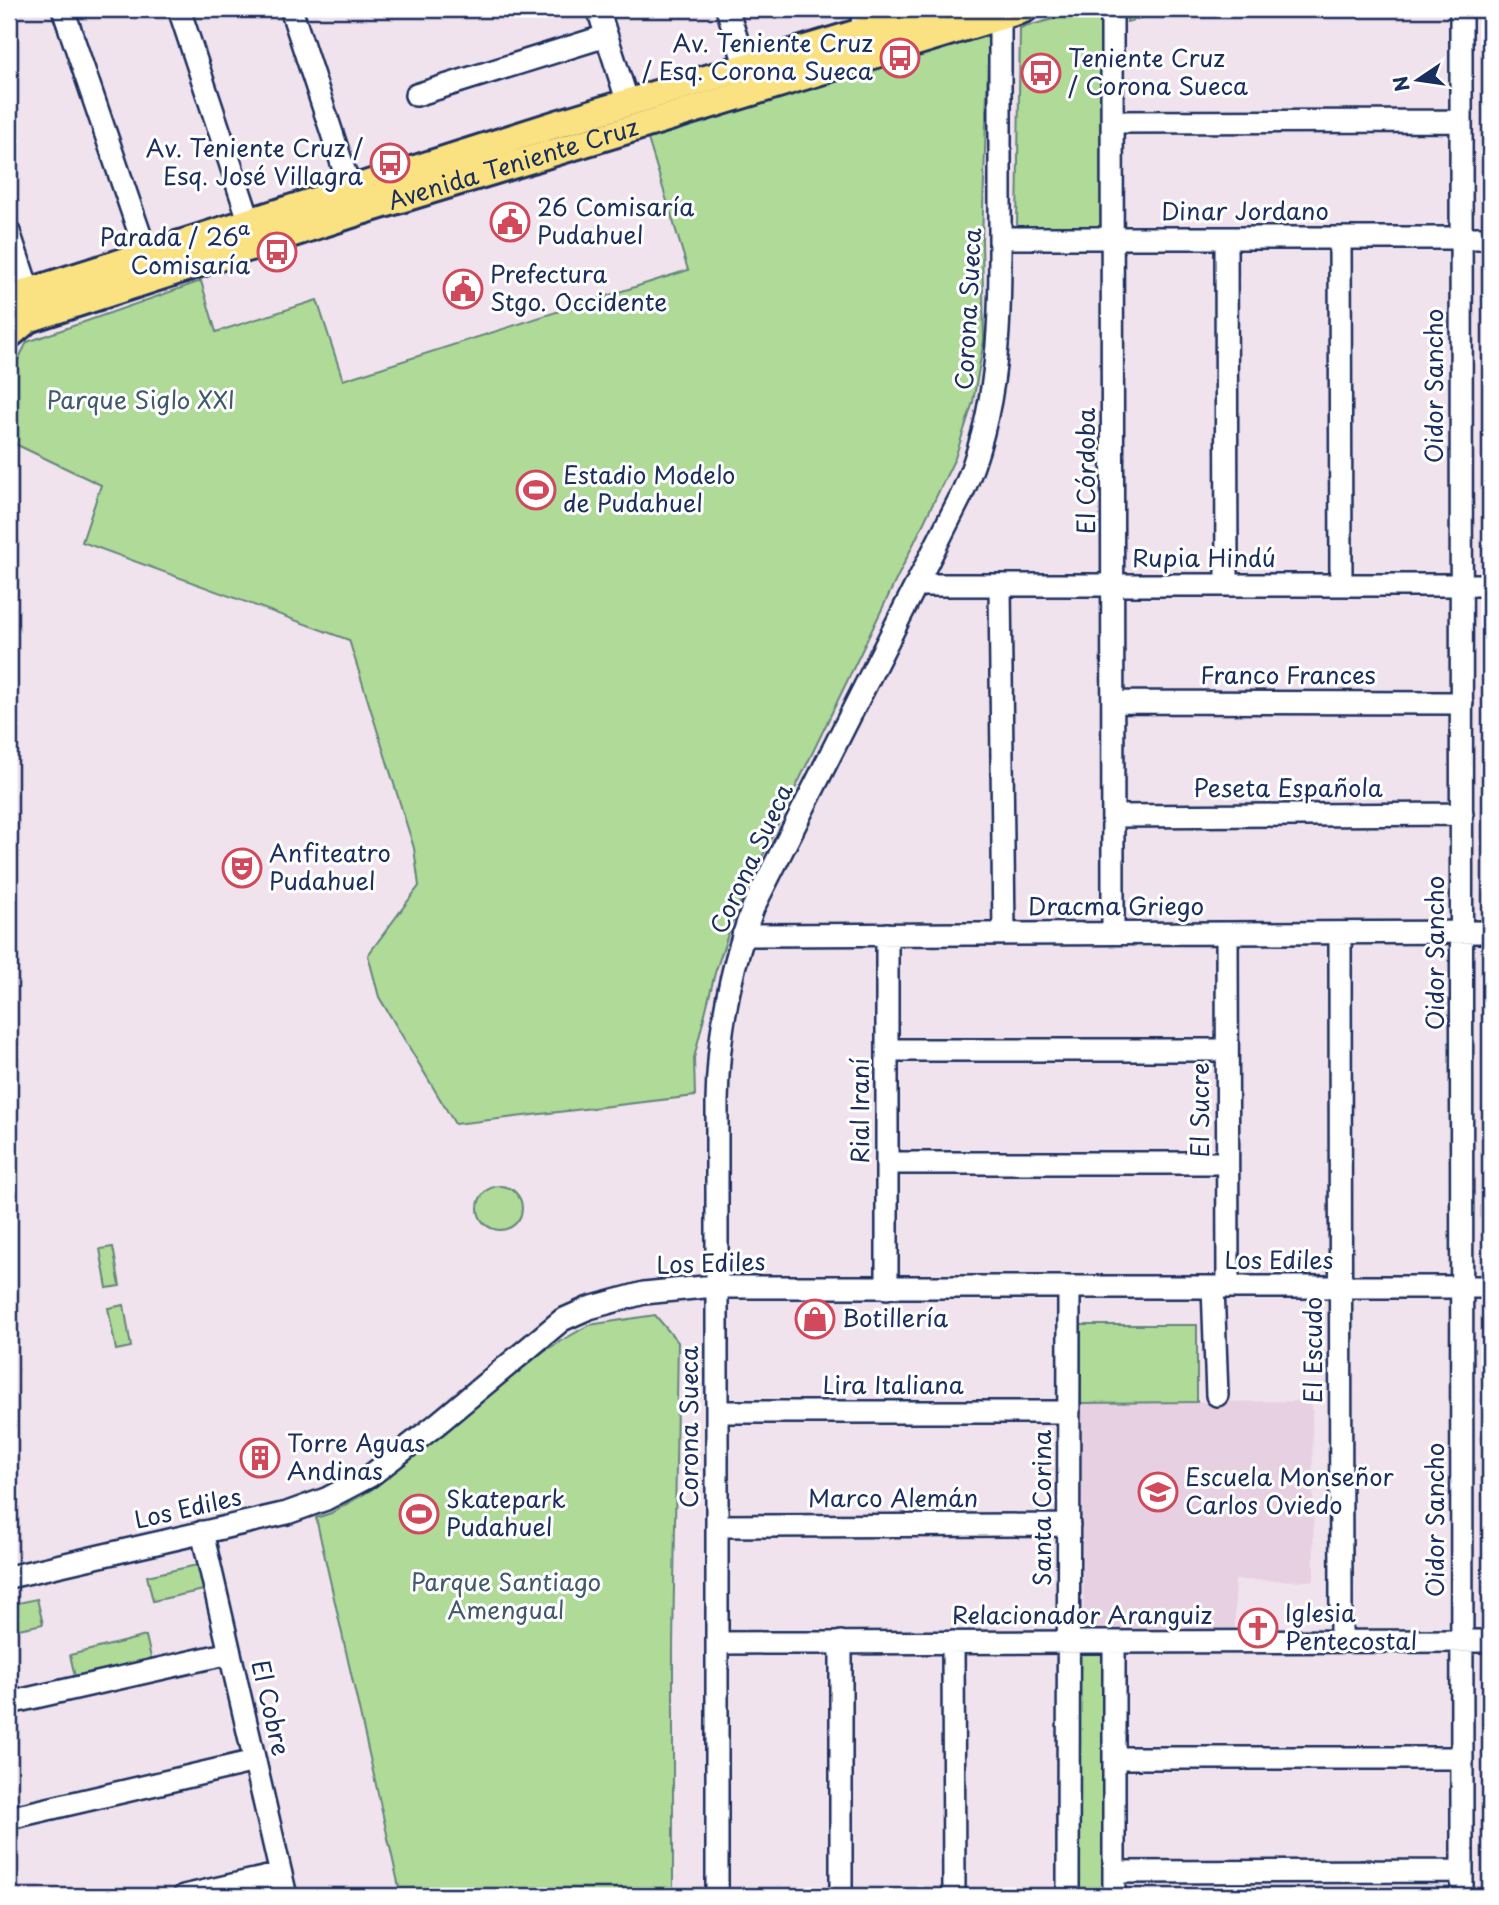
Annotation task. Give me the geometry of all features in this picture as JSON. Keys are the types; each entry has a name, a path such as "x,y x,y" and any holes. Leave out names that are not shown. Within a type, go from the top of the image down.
{"main road":[{"name":"Avenida Teniente Cruz","path":"9,335 20,324 37,316 628,103 746,67 863,20 938,9"},
{"name":"Avenida Teniente Cruz","path":"19,297 250,223 354,202 1008,11"}],"street":[{"path":"63,9 147,255"},
{"path":"179,9 250,223"},
{"path":"291,9 354,202"},
{"path":"598,9 628,103"},
{"path":"727,9 746,67"},
{"name":"El Córdoba","path":"1112,9 1113,933"},
{"name":"Oidor Sancho","path":"1461,9 1462,1896"},
{"name":"Corona Sueca","path":"717,1896 718,1062 729,985 743,935 765,883 972,473 985,433 998,352 1008,11"},
{"path":"416,95 606,36"},
{"path":"1113,122 1461,121"},
{"path":"9,232 19,297"},
{"name":"Dinar Jordano","path":"1000,238 1490,238"},
{"path":"1226,238 1227,585"},
{"path":"1340,238 1341,585"},
{"name":"Rupia Hindú","path":"917,585 1490,585"},
{"path":"1000,585 1004,934"},
{"name":"Franco Frances","path":"1113,702 1462,703"},
{"name":"Peseta Española","path":"1113,816 1462,814"},
{"name":"Dracma Griego","path":"743,935 1490,932"},
{"name":"El Sucre","path":"1217,1395 1227,1163 1227,933"},
{"name":"El Escudo","path":"1340,933 1341,1641"},
{"name":"Rial Iraní","path":"887,934 887,1287"},
{"path":"887,1050 1227,1050"},
{"path":"887,1163 1227,1163"},
{"name":"Los Ediles","path":"9,1577 287,1513 326,1499 370,1476 562,1320 589,1308 644,1293 717,1287 1490,1287"},
{"name":"Santa Corina","path":"1068,1896 1069,1287"},
{"name":"Lira Italiana","path":"717,1412 1069,1412"},
{"name":"Marco Alemán","path":"717,1526 1069,1525"},
{"name":"El Cobre","path":"202,1532 286,1896"},
{"name":"Relacionador Aranguiz","path":"717,1643 1490,1641"},
{"path":"841,1642 841,1896"},
{"path":"954,1642 954,1896"},
{"path":"1114,1642 1114,1896"},
{"path":"9,1703 230,1653"},
{"path":"1114,1758 1462,1758"},
{"path":"9,1818 255,1761"},
{"path":"1114,1872 1462,1871"},
{"path":"184,1896 281,1874"}],"shaded area":[{"name":"Escuela Monseñor Carlos Oviedo","path":"1312,1401 1314,1581 1235,1580 1235,1635 1084,1636 1081,1403"}],"green space":[{"path":"1090,9 1107,9 1101,229 1017,226 1020,28"},
{"path":"1128,9 1171,9 1127,22"},
{"name":"Parque Siglo XXI","path":"989,31 982,240 984,340 973,402 955,458 736,911 715,973 694,1058 695,1096 455,1124 379,997 368,955 419,886 414,848 349,640 82,542 101,485 9,441 9,378 27,342 201,281 216,332 317,300 343,380 688,270 648,139"},
{"path":"500,1186 516,1192 522,1208 516,1224 500,1230 484,1224 478,1208 484,1192"},
{"path":"113,1247 120,1286 107,1288 100,1249"},
{"path":"124,1305 131,1347 116,1350 108,1308"},
{"name":"Parque Santiago Amengual","path":"655,1315 678,1342 673,1647 673,1896 401,1896 316,1518 331,1513 371,1490 544,1351 589,1325"},
{"path":"1080,1325 1197,1325 1197,1402 1081,1403"},
{"path":"202,1564 208,1589 153,1601 147,1576"},
{"path":"37,1599 43,1624 9,1631 9,1605"},
{"path":"146,1636 152,1662 76,1681 70,1655"},
{"path":"1077,1652 1109,1652 1108,1896 1077,1896"}],"place":[{"name":"Av. Teniente Cruz / Esq. Corona Sueca","path":"900,58"},
{"name":"Teniente Cruz / Corona Sueca","path":"1041,73"},
{"name":"Av. Teniente Cruz / Esq. José Villagra","path":"390,163"},
{"name":"26 Comisaría Pudahuel","path":"510,222"},
{"name":"Parada / 26ª Comisaría","path":"277,252"},
{"name":"Prefectura Stgo. Occidente","path":"463,289"},
{"name":"Estadio Modelo de Pudahuel","path":"536,490"},
{"name":"Anfiteatro Pudahuel","path":"242,868"},
{"name":"Botillería","path":"815,1319"},
{"name":"Torre Aguas Andinas","path":"260,1458"},
{"name":"Escuela Monseñor Carlos Oviedo","path":"1158,1492"},
{"name":"Skatepark Pudahuel","path":"419,1514"},
{"name":"Iglesia Pentecostal","path":"1258,1628"}]}
